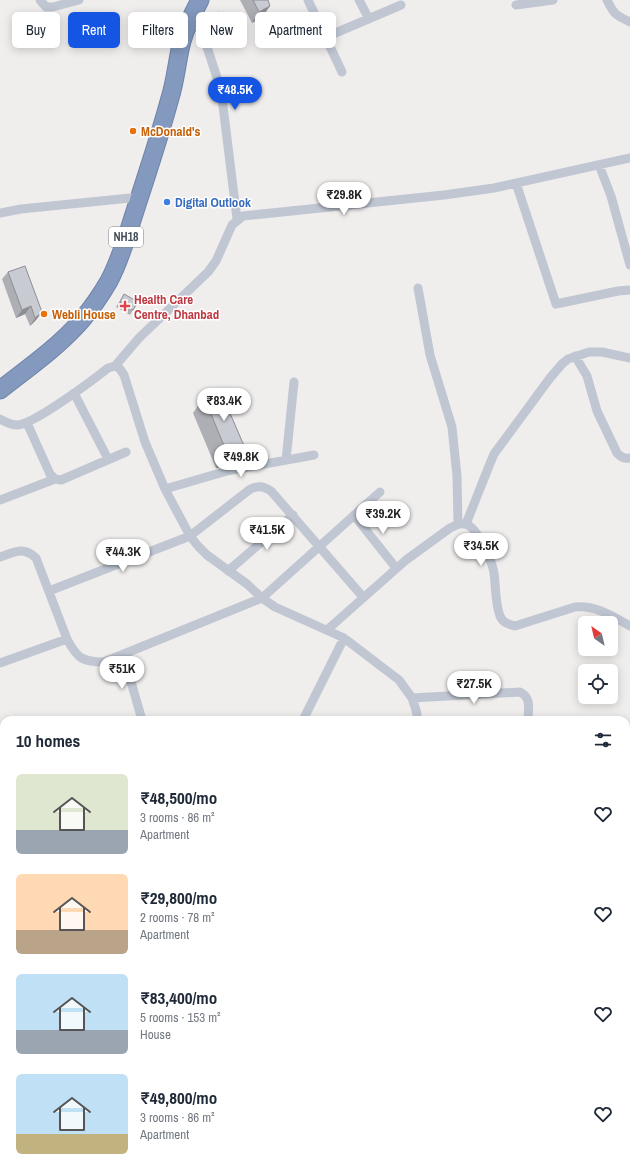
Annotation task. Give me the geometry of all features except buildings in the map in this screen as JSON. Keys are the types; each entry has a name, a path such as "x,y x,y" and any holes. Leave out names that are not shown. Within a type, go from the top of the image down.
{"highway":[{"name":"NH18","path":"0,390 64,338 95,303 109,281 119,259 172,59 182,43 197,4"},
{"name":"NH18","path":"0,375 30,353 55,331 74,311 87,294 104,267 134,198"}],"street":[{"path":"40,0 46,7 53,7 79,0"},
{"path":"308,0 314,12"},
{"path":"359,0 369,19"},
{"path":"516,5 553,0"},
{"path":"607,0 613,12 618,17 630,22"},
{"path":"197,4 208,50 221,90 238,219"},
{"path":"336,33 401,5"},
{"path":"331,48 342,72"},
{"path":"0,419 9,424 18,425 27,423 74,393 108,368 114,366 140,338 208,272 216,262 232,225 243,216 250,214 444,195 494,188 630,158"},
{"path":"599,165 611,196 630,265"},
{"path":"516,184 556,304 618,291 630,290"},
{"path":"0,213 21,209 134,198"},
{"path":"418,288 430,355 452,427 462,524"},
{"path":"462,524 494,454 562,364 575,356 588,352 602,352 630,358"},
{"path":"575,356 587,376 597,411 617,453 620,457 626,459 630,458"},
{"path":"114,366 120,369 124,375 145,442 165,489 190,536 207,555 247,584 262,598 289,614 344,638 399,680 412,698 417,716"},
{"path":"286,460 294,382"},
{"path":"74,393 108,459"},
{"path":"27,423 50,474 55,479"},
{"path":"0,500 55,479 61,480 126,452"},
{"path":"165,489 227,471 314,455"},
{"path":"49,591 190,536 256,486 264,487 272,491 363,597"},
{"path":"0,557 20,550 30,552 36,558 67,639 72,648 79,656 90,662 104,662 262,598 380,492"},
{"path":"228,571 293,515"},
{"path":"354,515 396,568"},
{"path":"327,630 396,568 450,528 462,524 474,530 491,562 494,572 496,599 500,618 506,624 515,626 575,607 585,606 595,608 630,626"},
{"path":"305,716 344,638"},
{"path":"0,663 67,639"},
{"path":"122,654 141,716"},
{"path":"412,698 520,692 525,695 529,701 528,716"}],"place":[{"name":"McDonald's","path":"133,131"},
{"name":"Digital Outlook","path":"167,202"},
{"name":"Health Care Centre, Dhanbad","path":"125,306"},
{"name":"Webli House","path":"44,314"}]}
